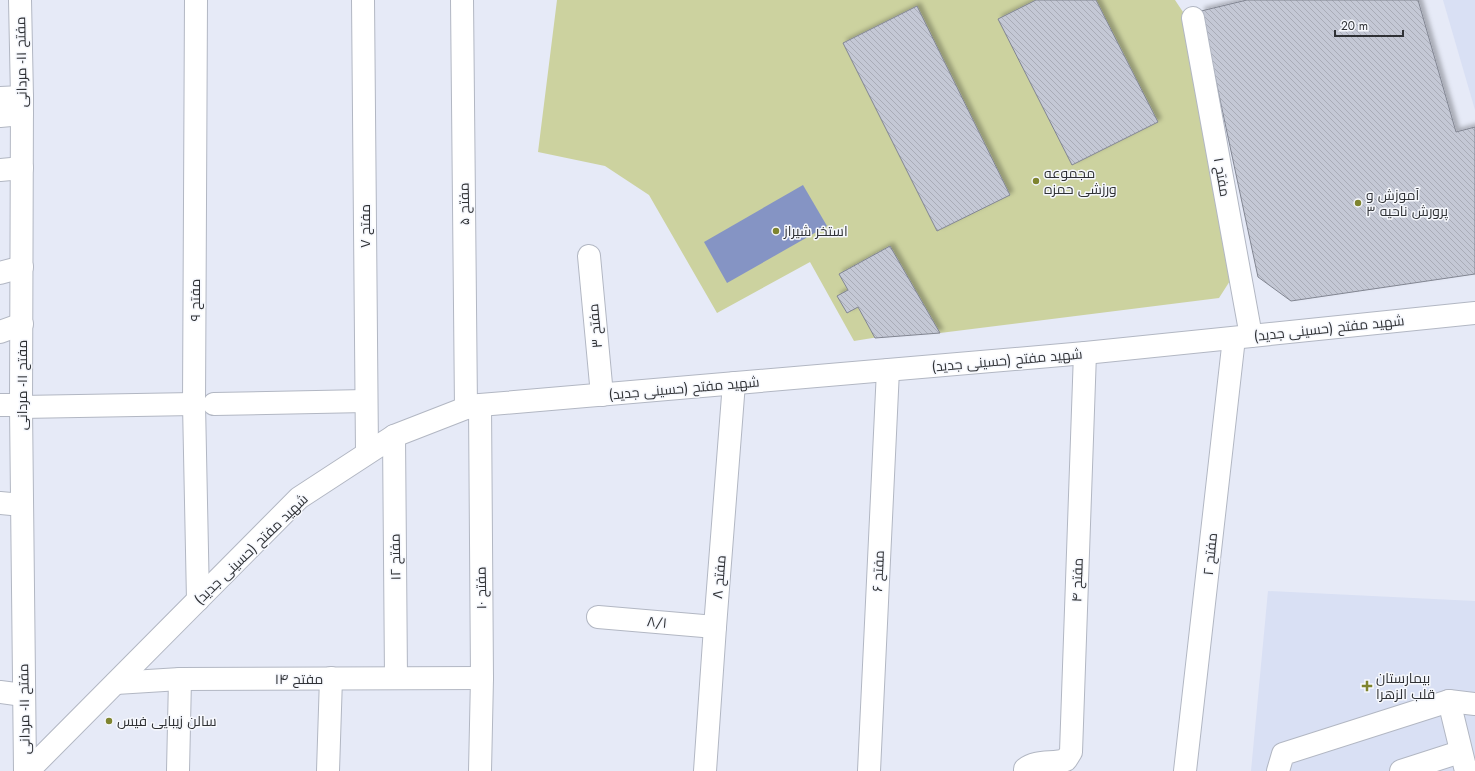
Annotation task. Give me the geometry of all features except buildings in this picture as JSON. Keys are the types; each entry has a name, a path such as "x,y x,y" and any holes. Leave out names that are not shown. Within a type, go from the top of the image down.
{"street":[{"name":"مفتح ۱۱- مردانی","path":"20,0 22,106 21,406 25,771"},
{"name":"مفتح ۹","path":"196,0 204,404 198,600"},
{"name":"مفتح ۷","path":"363,0 366,401 368,452"},
{"name":"مفتح ۵","path":"462,0 473,407"},
{"name":"مفتح ۱","path":"1193,18 1242,337"},
{"path":"0,98 22,106"},
{"path":"0,116 22,106"},
{"path":"0,170 22,168"},
{"name":"مفتح ۳","path":"589,256 602,395"},
{"path":"0,272 22,267"},
{"name":"شهید مفتح (حسینی جدید)","path":"28,771 299,498 394,436 473,407 1085,353 1475,314"},
{"path":"0,332 22,324"},
{"name":"مفتح ۲","path":"1186,771 1242,337"},
{"name":"مفتح ۴","path":"1025,771 1025,769 1031,764 1066,760 1070,752 1085,353"},
{"name":"مفتح ۶","path":"869,771 888,370"},
{"name":"مفتح ۸","path":"706,771 715,627 734,383"},
{"path":"0,404 21,406 366,401"},
{"name":"مفتح ۱۰","path":"473,407 482,678 480,771"},
{"name":"مفتح ۱۲","path":"394,436 396,678"},
{"path":"0,503 22,505"},
{"name":"۸/۱","path":"598,616 715,627"},
{"path":"328,771 331,678"},
{"name":"مفتح ۱۴","path":"116,683 180,679 482,678"},
{"path":"178,771 180,679"},
{"path":"0,692 23,695"},
{"path":"1278,771 1282,754 1449,701 1475,704"},
{"path":"1401,771 1463,761 1449,701"}],"shaded area":[{"path":"1443,0 1475,0 1475,110"},
{"name":"بیمارستان قلب الزهرا","path":"1268,591 1475,601 1475,771 1251,771"}],"green space":[{"name":"مجموعه ورزشی حمزه","path":"557,0 1175,0 1183,12 1235,273 1219,298 940,333 885,336 854,341 810,262 717,313 649,195 605,166 538,152"}],"water":[{"path":"803,185 827,226 727,283 704,242"}],"place":[{"name":"مجموعه ورزشی حمزه","path":"1036,181"},
{"name":"آموزش و پرورش ناحیه ۳","path":"1358,203"},
{"name":"استخر شیراز","path":"776,231"},
{"name":"بیمارستان قلب الزهرا","path":"1367,686"},
{"name":"سالن زیبایی فیس","path":"109,721"}]}
